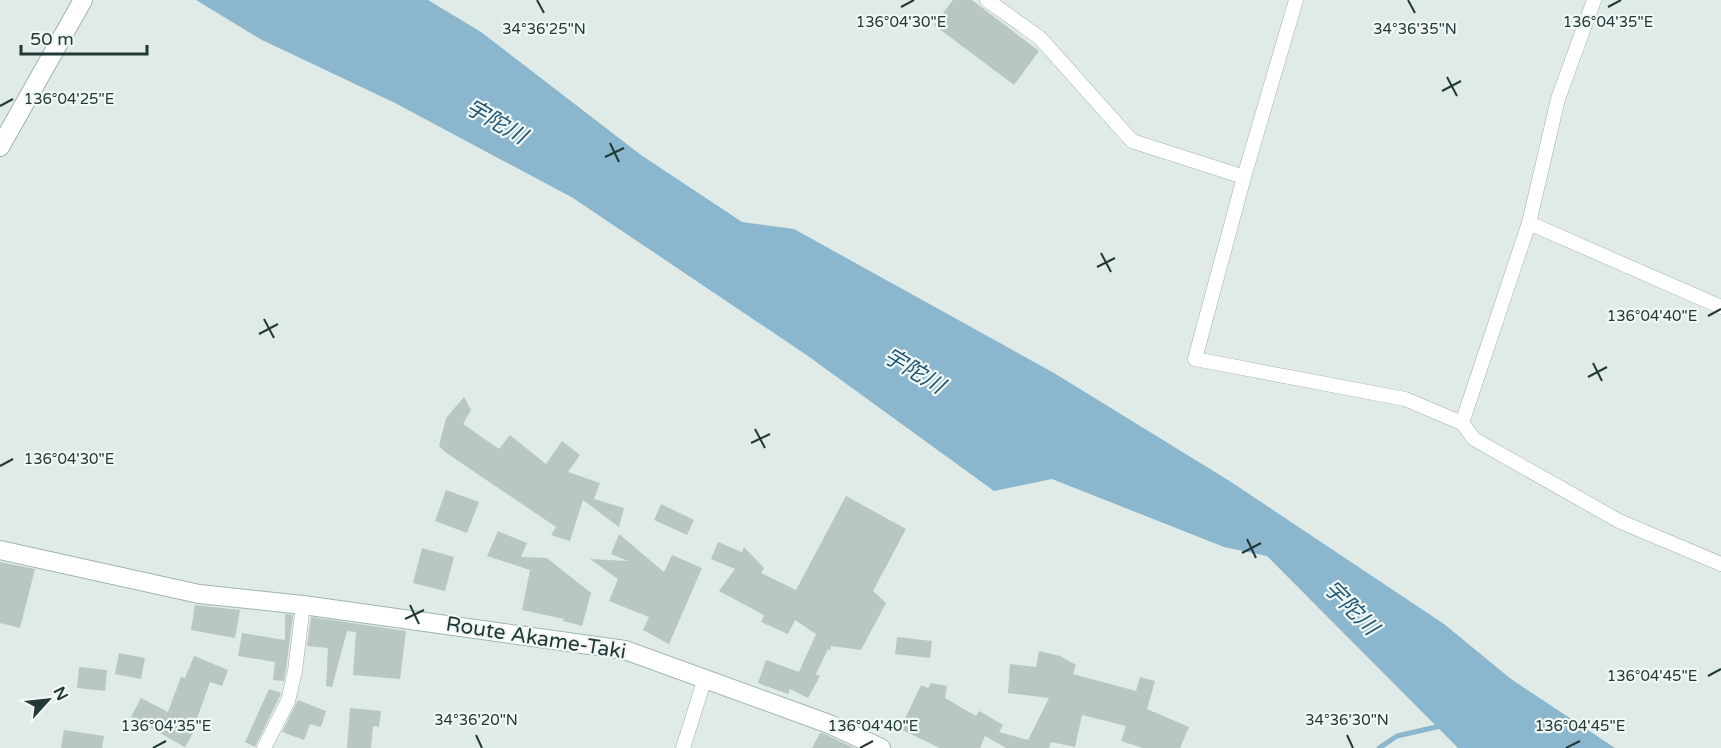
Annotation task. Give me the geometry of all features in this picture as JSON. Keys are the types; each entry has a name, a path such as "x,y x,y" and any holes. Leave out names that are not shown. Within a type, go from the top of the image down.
{"main road":[{"path":"0,147 83,0"},
{"name":"Route Akame-Taki","path":"0,549 199,594 303,605 625,650 704,681 829,724 881,748"}],"street":[{"path":"987,0 1040,39 1132,141 1244,177"},
{"path":"1296,0 1244,177 1196,359 1405,399 1462,423 1474,439 1619,521 1721,564"},
{"path":"1462,423 1529,223 1558,99 1594,0"},
{"path":"1529,223 1721,308"},
{"path":"264,748 288,701 295,671 303,605"},
{"path":"683,748 704,681"}],"water":[{"name":"宇陀川","path":"196,0 428,0 481,32 641,155 742,222 794,229 1054,373 1228,480 1444,624 1511,679 1615,748 1458,748 1267,556 1224,547 1052,479 994,491 808,356 573,198 395,103 260,39"}],"building":[{"path":"953,0 972,0 1039,51 1014,85 934,25"},
{"path":"464,397 471,410 463,424 499,449 510,435 546,464 562,441 580,455 568,472 600,483 594,499 624,508 619,527 583,500 570,541 551,535 556,527 445,452 439,446 446,418"},
{"path":"446,490 479,502 467,533 435,521"},
{"path":"846,496 906,529 873,591 886,603 861,650 831,646 830,651 828,649 816,674 820,676 808,698 790,689 788,694 758,683 766,660 799,672 816,634 795,620 788,634 761,622 764,615 719,591 735,569 711,559 718,542 742,552 744,547 764,568 761,573 796,590"},
{"path":"661,504 694,520 687,535 654,520"},
{"path":"498,531 527,543 521,557 547,558 591,593 582,626 563,621 564,619 522,610 530,570 487,556"},
{"path":"619,534 664,572 672,555 702,568 669,644 643,630 649,617 609,601 618,579 590,559 628,561 611,554"},
{"path":"422,548 454,557 445,591 413,583"},
{"path":"0,562 35,569 20,628 0,623"},
{"path":"195,605 240,610 235,638 191,630"},
{"path":"285,614 293,615 284,681 273,680 275,662 238,656 242,633 285,640"},
{"path":"311,617 406,631 400,679 353,675 356,632 347,631 332,687 326,686 328,648 307,646"},
{"path":"897,637 932,641 930,658 895,654"},
{"path":"1039,651 1060,656 1076,665 1073,674 1136,691 1140,677 1155,681 1147,709 1189,727 1180,748 1143,748 1121,741 1126,726 1082,715 1075,747 1051,742 1049,748 1006,748 985,736 980,748 940,748 900,729 921,685 928,688 931,683 947,686 945,698 976,716 979,711 1003,725 999,732 1028,740 1049,698 1008,693 1010,664 1036,667"},
{"path":"119,653 145,658 141,679 115,674"},
{"path":"194,656 228,670 222,686 210,682 194,727 196,728 185,747 131,717 141,698 168,712 181,677 185,678"},
{"path":"79,667 107,670 105,691 77,688"},
{"path":"269,689 281,693 255,747 245,742"},
{"path":"298,700 326,711 321,727 310,724 304,740 282,732"},
{"path":"350,708 381,711 379,727 373,726 371,748 347,748"},
{"path":"64,730 104,736 102,748 61,748"},
{"path":"820,733 825,734 854,748 812,748"}],"waterway":[{"path":"1379,748 1397,736 1445,725"}]}
